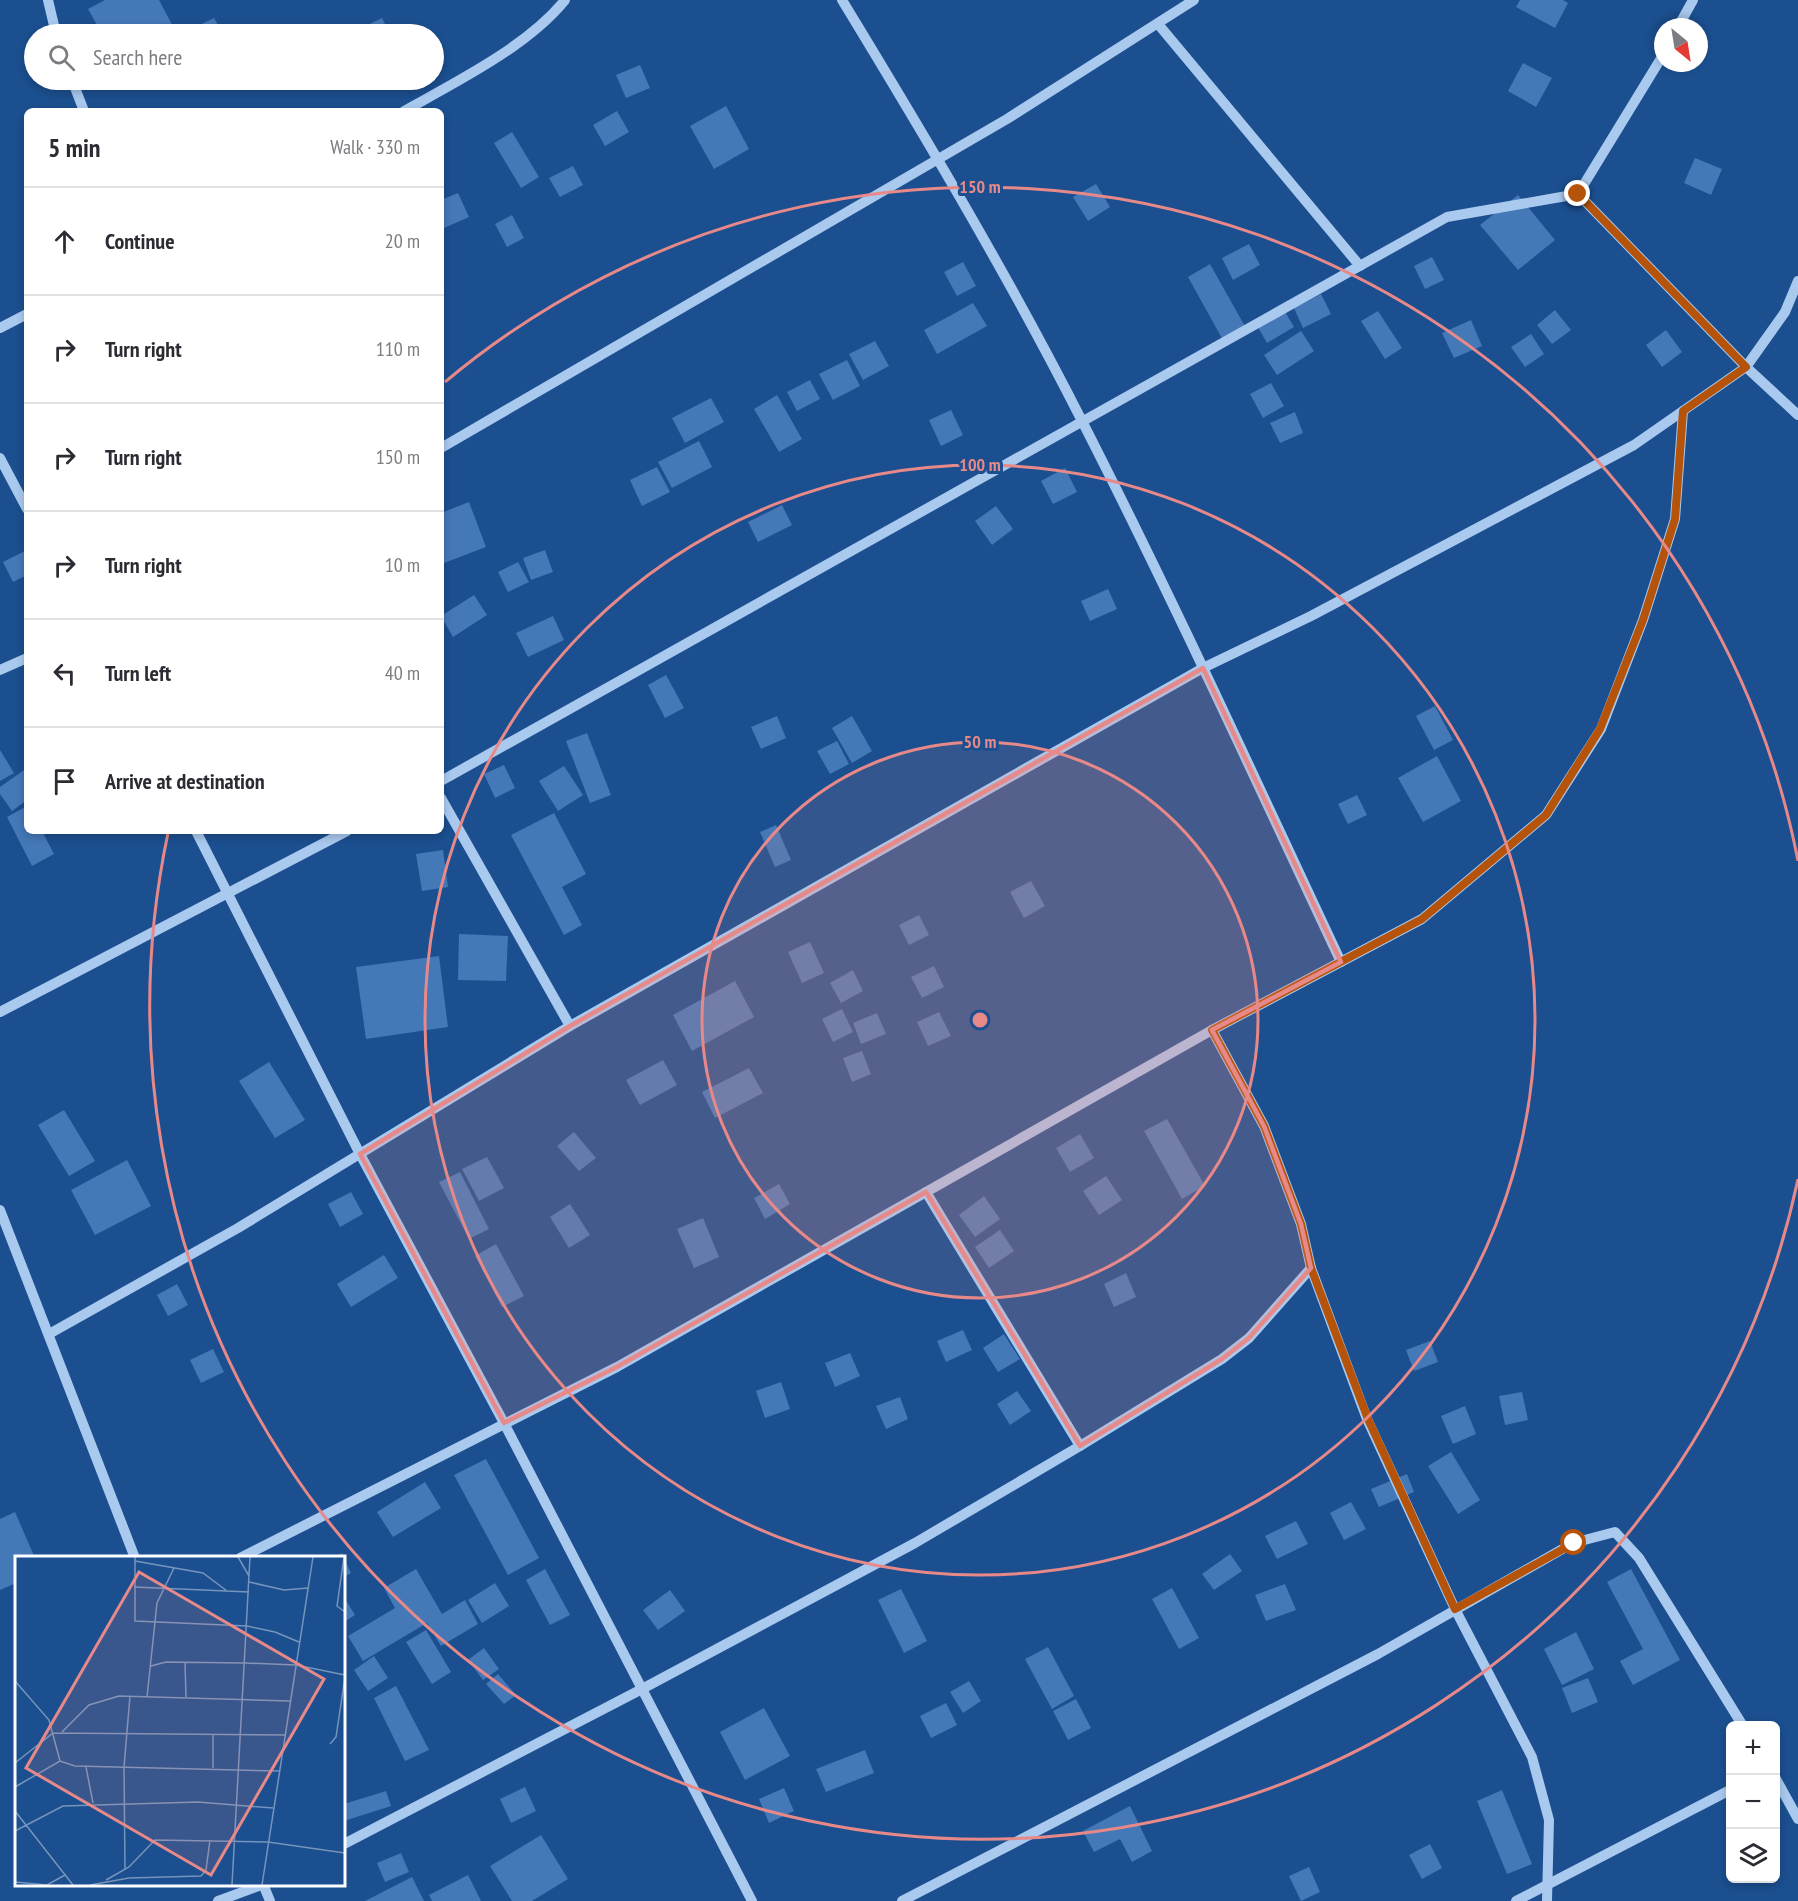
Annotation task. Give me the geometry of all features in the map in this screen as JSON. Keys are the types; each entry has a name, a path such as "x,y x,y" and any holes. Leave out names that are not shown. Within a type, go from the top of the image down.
{"street":[{"path":"48,0 54,24"},
{"path":"444,89 549,20 565,0"},
{"path":"842,0 939,158 1082,420 1203,668 1341,962"},
{"path":"444,446 1007,119 1194,0"},
{"path":"1683,18 1693,0"},
{"path":"1158,24 1360,266"},
{"path":"444,779 1447,217 1578,194 1654,69"},
{"path":"76,90 83,108"},
{"path":"409,108 442,90"},
{"path":"1578,194 1746,367 1798,415"},
{"path":"49,1334 238,1228 570,1026 1203,668 1311,616 1634,445 1746,367 1785,312 1798,282"},
{"path":"0,328 24,316"},
{"path":"242,1556 616,1367 1212,1030 1422,919 1546,815 1600,729 1643,620 1675,519 1683,411"},
{"path":"0,459 24,503"},
{"path":"0,670 24,659"},
{"path":"444,803 570,1026"},
{"path":"198,834 360,1154 504,1423 752,1901"},
{"path":"0,1012 341,834"},
{"path":"1212,1030 1264,1126 1301,1224 1311,1268 1368,1419 1455,1609 1532,1757 1549,1820 1547,1901"},
{"path":"926,1192 1080,1446"},
{"path":"0,1210 135,1556"},
{"path":"345,1843 642,1689 915,1543 1080,1446 1222,1359 1249,1338 1311,1268"},
{"path":"902,1901 1378,1654 1574,1543 1615,1532 1640,1558 1741,1721"},
{"path":"1780,1786 1798,1819"},
{"path":"1516,1901 1726,1793"},
{"path":"218,1901 260,1886"},
{"path":"263,1886 270,1901"}],"highlighted area":[{"path":"1203,668 1341,962 1212,1030 1264,1126 1301,1224 1311,1268 1249,1338 1222,1359 1080,1446 926,1192 617,1367 504,1423 360,1154 570,1026"}],"building":[{"path":"105,0 159,0 172,24 96,24 88,9"},
{"path":"1520,0 1563,0 1568,3 1555,28 1516,7"},
{"path":"214,18 217,24 202,24"},
{"path":"382,18 385,24 370,24"},
{"path":"1523,63 1552,78 1536,107 1508,91"},
{"path":"640,65 650,88 626,98 616,75"},
{"path":"726,106 749,149 714,169 690,126"},
{"path":"617,111 629,132 605,146 593,125"},
{"path":"512,132 539,177 521,188 494,143"},
{"path":"1695,158 1722,169 1711,195 1684,183"},
{"path":"573,166 583,185 560,197 549,178"},
{"path":"1096,184 1110,207 1088,221 1073,197"},
{"path":"458,193 469,217 444,228 444,199"},
{"path":"1518,195 1555,240 1518,270 1480,225"},
{"path":"512,215 524,238 507,247 495,224"},
{"path":"1249,244 1260,265 1233,280 1222,258"},
{"path":"1432,257 1444,280 1425,289 1414,266"},
{"path":"963,262 976,286 957,296 944,272"},
{"path":"1210,264 1247,330 1224,342 1188,277"},
{"path":"1321,294 1331,314 1303,328 1294,308"},
{"path":"973,303 987,326 937,354 924,330"},
{"path":"1283,308 1294,327 1267,343 1256,324"},
{"path":"1555,310 1571,330 1552,344 1537,325"},
{"path":"1378,311 1402,348 1385,359 1361,321"},
{"path":"1471,320 1482,346 1454,358 1442,333"},
{"path":"1666,330 1682,352 1662,367 1646,345"},
{"path":"1301,331 1314,351 1277,375 1264,355"},
{"path":"1531,334 1544,354 1525,367 1511,347"},
{"path":"875,341 889,366 863,380 849,354"},
{"path":"847,360 860,386 833,400 819,374"},
{"path":"810,380 820,399 797,411 787,392"},
{"path":"1271,383 1284,406 1263,418 1250,394"},
{"path":"777,395 802,439 779,452 754,409"},
{"path":"711,398 724,422 685,443 672,418"},
{"path":"951,410 963,435 941,446 929,420"},
{"path":"1295,412 1303,433 1280,443 1270,423"},
{"path":"699,441 712,467 672,488 658,462"},
{"path":"657,467 670,492 642,506 630,480"},
{"path":"1065,468 1077,492 1053,504 1041,481"},
{"path":"469,502 486,547 444,563 444,512"},
{"path":"782,505 792,525 758,542 748,522"},
{"path":"996,506 1013,529 992,545 975,521"},
{"path":"545,550 553,572 531,580 523,558"},
{"path":"24,552 24,576 13,582 3,562"},
{"path":"518,562 529,582 508,592 498,572"},
{"path":"1108,589 1117,609 1090,621 1081,601"},
{"path":"474,595 487,615 453,637 444,621 444,614"},
{"path":"553,616 564,640 528,657 516,633"},
{"path":"666,675 684,708 665,718 648,685"},
{"path":"1435,706 1453,740 1434,750 1416,716"},
{"path":"777,716 786,738 761,749 751,727"},
{"path":"852,716 872,751 852,763 832,728"},
{"path":"587,733 611,795 590,803 566,741"},
{"path":"837,741 849,764 830,774 817,751"},
{"path":"0,750 14,773 0,781"},
{"path":"1437,756 1461,801 1423,822 1398,778"},
{"path":"504,765 515,788 495,798 484,774"},
{"path":"564,766 583,795 558,811 539,781"},
{"path":"24,770 24,802 12,811 0,794 0,787"},
{"path":"1357,795 1367,815 1348,824 1338,804"},
{"path":"24,808 24,834 44,834 54,854 32,866 7,817"},
{"path":"554,813 586,874 562,887 582,925 564,935 511,835"},
{"path":"776,825 791,860 775,867 760,832"},
{"path":"443,850 448,887 422,891 416,854"},
{"path":"1031,881 1045,906 1024,918 1010,892"},
{"path":"919,915 929,935 909,945 899,925"},
{"path":"459,934 508,936 506,981 458,980"},
{"path":"810,942 824,973 802,983 788,952"},
{"path":"439,956 448,1027 366,1039 356,967"},
{"path":"934,966 944,987 922,998 911,977"},
{"path":"853,970 863,991 841,1003 830,983"},
{"path":"735,981 754,1017 692,1051 673,1015"},
{"path":"842,1009 853,1032 833,1042 822,1019"},
{"path":"939,1012 951,1036 928,1046 917,1022"},
{"path":"877,1013 886,1034 861,1044 853,1023"},
{"path":"862,1051 871,1074 852,1082 843,1058"},
{"path":"663,1060 677,1085 640,1105 626,1080"},
{"path":"269,1062 305,1120 275,1138 239,1081"},
{"path":"749,1068 763,1093 715,1118 702,1092"},
{"path":"64,1110 95,1161 69,1176 38,1125"},
{"path":"1167,1119 1205,1186 1182,1199 1144,1131"},
{"path":"574,1132 596,1158 579,1171 557,1146"},
{"path":"1080,1134 1094,1158 1070,1172 1056,1148"},
{"path":"487,1157 504,1188 479,1201 462,1169"},
{"path":"127,1160 151,1206 95,1235 71,1190"},
{"path":"460,1172 489,1229 469,1239 439,1182"},
{"path":"1106,1176 1122,1200 1099,1215 1083,1191"},
{"path":"779,1184 790,1204 765,1219 754,1198"},
{"path":"351,1192 363,1214 340,1227 328,1204"},
{"path":"984,1196 1000,1219 975,1237 959,1215"},
{"path":"570,1204 590,1235 569,1248 550,1217"},
{"path":"703,1218 719,1257 694,1268 677,1229"},
{"path":"1000,1230 1014,1251 989,1268 975,1247"},
{"path":"496,1244 524,1296 502,1307 475,1256"},
{"path":"384,1255 398,1278 351,1307 337,1284"},
{"path":"1126,1273 1136,1297 1114,1307 1104,1284"},
{"path":"177,1284 188,1305 168,1316 157,1295"},
{"path":"963,1330 972,1350 946,1362 937,1341"},
{"path":"1004,1334 1020,1359 998,1372 983,1348"},
{"path":"1430,1341 1438,1362 1414,1371 1406,1350"},
{"path":"213,1349 224,1372 201,1383 190,1360"},
{"path":"850,1353 860,1376 835,1387 825,1363"},
{"path":"781,1382 790,1409 765,1418 756,1391"},
{"path":"1017,1391 1031,1411 1010,1425 997,1404"},
{"path":"1522,1392 1528,1420 1505,1425 1499,1396"},
{"path":"900,1397 908,1419 886,1429 876,1406"},
{"path":"1465,1406 1476,1434 1453,1444 1441,1416"},
{"path":"1451,1452 1480,1500 1458,1514 1428,1466"},
{"path":"486,1459 539,1558 508,1575 454,1475"},
{"path":"1407,1474 1414,1492 1379,1507 1371,1489"},
{"path":"425,1482 441,1508 393,1537 377,1512"},
{"path":"1351,1502 1366,1529 1344,1540 1330,1513"},
{"path":"15,1512 34,1556 15,1556 15,1583 0,1590 0,1519"},
{"path":"1296,1521 1308,1544 1277,1559 1265,1536"},
{"path":"1230,1554 1242,1571 1214,1590 1202,1574"},
{"path":"345,1560 351,1573 345,1576"},
{"path":"416,1569 442,1614 465,1600 478,1624 441,1646 427,1623 363,1661 348,1636 395,1608 384,1588"},
{"path":"545,1569 570,1615 550,1625 526,1580"},
{"path":"1631,1569 1680,1660 1633,1685 1620,1661 1643,1649 1607,1582"},
{"path":"495,1583 509,1606 482,1623 468,1600"},
{"path":"1285,1584 1296,1610 1266,1621 1255,1595"},
{"path":"1172,1588 1199,1638 1179,1649 1152,1599"},
{"path":"901,1589 927,1641 904,1653 878,1600"},
{"path":"670,1590 685,1611 658,1630 643,1610"},
{"path":"345,1599 355,1615 345,1621"},
{"path":"426,1630 451,1672 432,1684 406,1642"},
{"path":"1576,1632 1594,1669 1562,1685 1544,1649"},
{"path":"1048,1647 1074,1696 1052,1709 1025,1659"},
{"path":"484,1648 499,1669 483,1680 468,1660"},
{"path":"374,1656 388,1678 368,1691 354,1670"},
{"path":"498,1674 516,1695 504,1704 486,1684"},
{"path":"1588,1678 1598,1702 1572,1713 1562,1688"},
{"path":"969,1681 981,1701 963,1713 950,1692"},
{"path":"396,1686 429,1750 405,1761 374,1698"},
{"path":"1076,1699 1091,1728 1068,1740 1053,1711"},
{"path":"946,1703 957,1725 931,1738 920,1716"},
{"path":"764,1708 790,1756 745,1780 720,1732"},
{"path":"865,1750 874,1773 826,1792 816,1769"},
{"path":"525,1787 536,1811 511,1823 500,1799"},
{"path":"784,1788 794,1811 769,1823 759,1799"},
{"path":"1502,1790 1532,1864 1507,1874 1477,1801"},
{"path":"386,1791 391,1806 345,1821 345,1804"},
{"path":"1130,1806 1152,1851 1132,1862 1120,1839 1094,1852 1083,1831"},
{"path":"541,1835 568,1879 532,1901 512,1901 490,1866"},
{"path":"1430,1844 1442,1868 1422,1879 1409,1855"},
{"path":"401,1853 409,1872 385,1882 377,1863"},
{"path":"1309,1867 1320,1892 1301,1901 1289,1876"},
{"path":"468,1875 481,1901 432,1901 429,1895"},
{"path":"412,1877 424,1901 365,1901"}],"route":[{"path":"1574,1543 1455,1609 1426,1550 1368,1419 1311,1268 1301,1224 1264,1126 1212,1030 1422,919 1546,815 1600,729 1643,620 1675,519 1683,411 1746,367 1578,194"}]}
